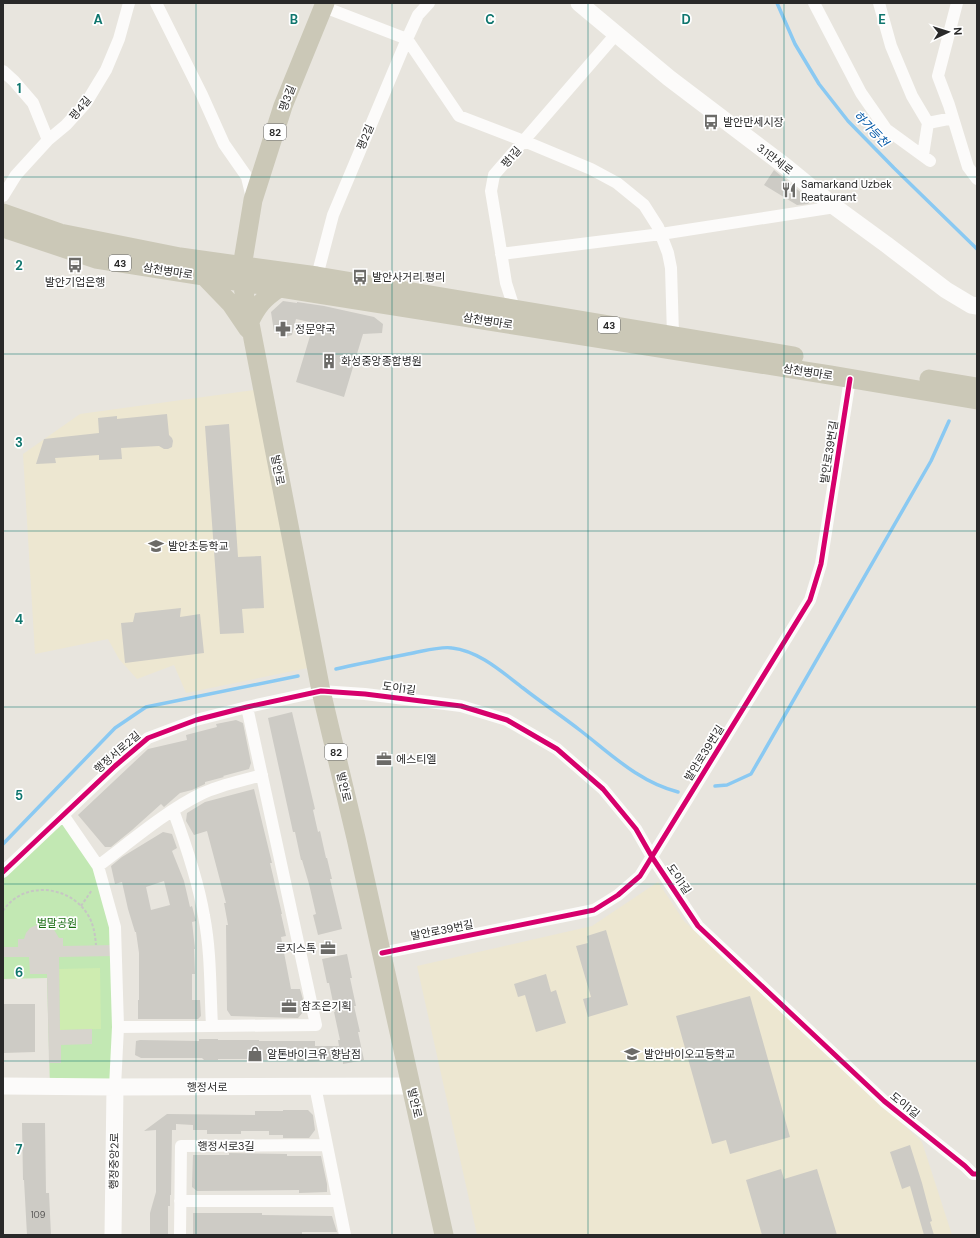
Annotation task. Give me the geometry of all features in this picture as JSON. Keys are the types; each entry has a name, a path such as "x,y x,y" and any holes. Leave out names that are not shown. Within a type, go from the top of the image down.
{"main road":[{"name":"평3길","path":"242,275 253,200 283,106 324,5"},
{"name":"삼천병마로","path":"3,213 67,235 180,257 242,275 279,288 977,400"},
{"name":"삼천병마로","path":"3,228 96,259 204,276 317,276 416,292 515,311 673,335 858,368 977,387"},
{"name":"발안로","path":"242,275 251,329 322,691 382,953 444,1235"},
{"path":"204,276 251,329"},
{"path":"251,329 261,302 279,288"}],"street":[{"name":"평4길","path":"3,196 16,175 48,140 66,125 86,103 106,70 119,40 126,18 128,3"},
{"path":"156,3 202,95 224,144 247,176 253,200"},
{"name":"평2길","path":"317,276 333,215 407,39 418,15 429,3"},
{"name":"3.1만세로","path":"579,3 617,33 669,78 785,166 835,207 946,290 971,305 977,306"},
{"path":"814,3 861,93 886,129 926,158 928,123 912,96 892,46 879,3"},
{"path":"956,3 938,76 968,167 977,179"},
{"path":"324,5 407,39 459,116 591,169 617,183 644,205 658,226 668,253 671,268 673,335"},
{"name":"평1길","path":"515,311 506,283 491,191 494,175 617,33"},
{"path":"3,71 14,80 33,102 48,140"},
{"path":"928,123 953,118"},
{"path":"501,254 661,234 835,207"},
{"name":"발안로39번길","path":"382,953 594,910 618,895 640,876 810,600 821,564 850,379"},
{"name":"행정서로2길","path":"3,872 115,766 148,738 196,720 247,707 322,691"},
{"name":"도이1길","path":"322,691 365,694 461,706 507,720 557,749 603,789 636,829 652,857 698,926 884,1101 973,1174 977,1174"},
{"path":"118,1026 316,1025 247,707"},
{"path":"100,870 173,810 218,787 262,776"},
{"path":"173,810 190,857 205,917 209,952 212,1026"},
{"path":"63,815 100,870 115,927 118,1026 115,1088"},
{"name":"행정서로","path":"3,1086 115,1088 411,1086"},
{"path":"314,1086 345,1235"},
{"name":"행정중앙2로","path":"113,1235 115,1088"},
{"name":"행정서로3길","path":"180,1235 181,1146 326,1145"},
{"path":"180,1202 338,1201"}],"path":[{"path":"81,906 100,870"},
{"path":"3,911 7,905 24,894 37,890 52,890 58,892 76,900 81,906 92,923 96,945"}],"shaded area":[{"name":"발안초등학교","path":"254,390 308,668 186,693 174,665 137,679 119,659 108,639 35,654 23,454 80,414"},
{"name":"발안바이오고등학교","path":"658,882 684,921 922,1142 952,1235 477,1235 417,966 592,926"},
{"path":"39,924 48,925 53,928 59,938 63,938 63,946 115,945 115,956 59,957 60,1030 92,1029 92,1044 61,1045 61,1063 49,1063 47,974 30,974 29,957 3,957 3,947 18,947 18,939 24,939 30,928"}],"green space":[{"name":"벌말공원","path":"63,815 98,866 115,927 115,1087 50,1087 47,978 3,979 3,872"},
{"path":"100,968 101,1029 60,1030 59,969"}],"building":[{"name":"Samarkand Uzbek Reataurant","path":"774,170 810,200 808,204 797,205 764,185"},
{"path":"283,301 324,306 374,317 383,324 382,333 363,334 344,397 296,382 314,323 296,319 292,335 285,337 274,332 271,312"},
{"path":"167,414 169,435 173,441 172,447 168,449 164,449 159,446 121,448 122,459 99,460 99,455 55,458 56,463 36,464 44,439 99,433 98,418 117,416 117,419"},
{"path":"229,424 238,557 261,556 264,608 242,609 244,633 220,634 205,426"},
{"path":"181,608 180,617 200,614 204,653 125,663 121,623 133,622 135,613"},
{"path":"292,712 315,809 313,810 318,832 320,831 327,858 332,879 330,879 342,929 318,935 313,915 316,914 295,832 293,832 268,718"},
{"path":"236,720 243,723 251,763 249,769 205,782 205,784 192,790 180,793 164,807 161,804 111,847 105,847 78,815 148,749 187,740 186,735 217,727 216,724"},
{"path":"254,789 272,863 270,863 282,914 286,936 281,937 291,989 300,989 304,1003 304,1011 298,1018 231,1016 227,1010 226,925 228,925 224,903 226,903 207,831 194,835 186,821 187,813 205,802"},
{"path":"163,832 172,834 177,848 172,851 184,881 190,907 192,906 196,921 192,922 195,949 195,974 192,974 192,1000 200,1000 201,1016 198,1019 138,1019 139,953 136,932 128,909 122,882 115,884 111,866 122,857","holes":["164,881 170,905 151,910 146,887"]},
{"path":"606,930 628,1005 588,1017 583,999 591,997 576,946 588,943 587,936"},
{"path":"347,954 356,1006 354,1006 360,1032 358,1032 364,1060 343,1064 343,1061 297,1062 297,1060 262,1059 204,1060 202,1058 141,1058 135,1055 136,1041 140,1040 199,1041 199,1039 218,1039 315,1041 315,1046 339,1046 338,1040 340,1040 335,1012 322,959"},
{"path":"546,974 551,992 556,990 566,1023 536,1032 525,995 518,997 514,984"},
{"path":"750,996 790,1137 730,1154 726,1140 712,1144 676,1016"},
{"path":"3,1004 35,1004 35,1052 3,1053"},
{"path":"308,1110 313,1115 315,1130 309,1138 283,1138 283,1135 269,1135 269,1131 241,1131 241,1134 207,1134 207,1130 193,1130 193,1125 176,1124 176,1130 172,1130 171,1195 170,1206 168,1206 168,1234 150,1234 150,1213 156,1192 156,1130 144,1131 167,1114 255,1115 255,1111"},
{"path":"22,1123 45,1123 46,1193 49,1193 51,1235 27,1235 23,1180"},
{"path":"910,1145 922,1183 934,1235 924,1235 910,1186 902,1189 890,1152"},
{"path":"229,1153 321,1156 327,1184 327,1192 299,1193 299,1190 197,1191 192,1187 193,1155 229,1155"},
{"path":"781,1169 784,1179 817,1169 837,1235 762,1235 746,1180"},
{"path":"193,1213 262,1213 262,1215 332,1216 337,1232 302,1232 302,1235 193,1235"}],"waterway":[{"name":"하가등천","path":"777,3 795,44 819,84 848,121 977,249"},
{"path":"715,786 727,785 751,774 931,461 949,421"},
{"path":"336,669 438,648 452,648 472,653 490,663 574,725 626,767 651,782 678,792"},
{"path":"3,844 115,728 146,707 298,676"}],"cycle path":[{"path":"382,953 594,910 618,895 640,876 810,600 821,564 850,379"},
{"path":"3,872 115,766 148,738 196,720 321,691 365,694 461,706 507,720 557,749 603,789 636,829 652,857 698,926 884,1101 973,1174 977,1174"}],"place":[{"name":"발안만세시장","path":"711,122"},
{"name":"Samarkand Uzbek Reataurant","path":"789,190"},
{"name":"발안기업은행","path":"75,265"},
{"name":"발안사거리.평리","path":"360,277"},
{"name":"정문약국","path":"283,329"},
{"name":"화성중앙종합병원","path":"329,361"},
{"name":"발안초등학교","path":"156,546"},
{"name":"에스티엘","path":"384,759"},
{"name":"로지스톡","path":"328,948"},
{"name":"참조은기획","path":"289,1006"},
{"name":"알톤바이크유 향남점","path":"255,1054"},
{"name":"발안바이오고등학교","path":"632,1054"}]}
